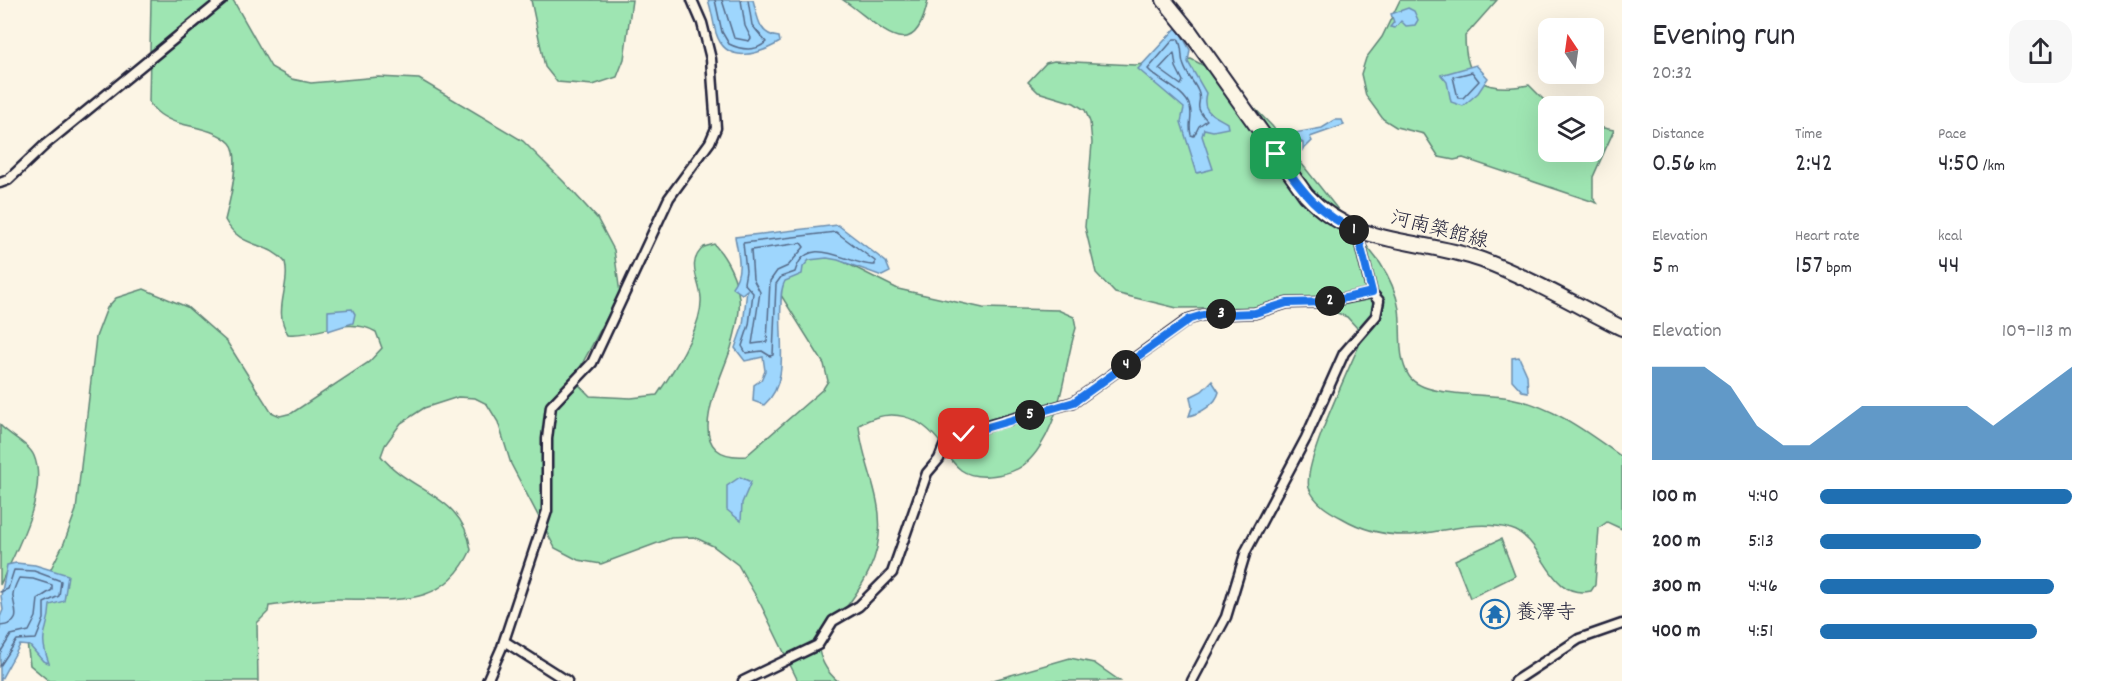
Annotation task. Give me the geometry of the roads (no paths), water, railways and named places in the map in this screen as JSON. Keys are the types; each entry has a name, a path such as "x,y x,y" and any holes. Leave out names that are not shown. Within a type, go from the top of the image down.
{"main road":[{"name":"河南築館線","path":"1164,0 1190,32 1305,195 1321,211 1357,231 1443,249 1483,261 1622,328"}],"street":[{"path":"0,183 8,180 46,144 222,0"},
{"path":"487,681 504,641 548,511 547,439 551,406 592,363 669,198 710,142 716,128 711,59 702,23 692,0"},
{"path":"1192,681 1226,617 1246,551 1306,438 1344,353 1356,335 1376,316 1379,301 1372,292 1357,231"},
{"path":"743,681 818,645 833,621 859,606 892,573 927,473 939,459 945,444 964,434 994,424 1074,402 1190,319 1203,315 1255,313 1287,303 1328,302 1372,292"},
{"path":"1515,681 1580,639 1622,624"},
{"path":"504,641 567,681"}],"water":[{"path":"708,0 753,0 763,29 772,36 779,37 780,42 753,53 735,53 727,50 716,33"},
{"path":"1408,8 1414,11 1418,20 1415,25 1406,26 1401,21 1395,28 1390,27 1394,22 1391,14"},
{"path":"1177,27 1190,50 1188,62 1206,93 1206,108 1212,115 1227,123 1228,128 1213,131 1204,129 1202,136 1213,169 1197,173 1181,122 1184,108 1138,69"},
{"path":"1476,65 1488,78 1478,93 1463,106 1451,102 1447,82 1441,75"},
{"path":"1335,120 1342,120 1344,125 1310,137 1312,141 1303,150 1303,143 1295,138 1294,133 1322,128"},
{"path":"838,225 886,262 890,272 882,276 827,258 809,260 803,267 802,274 785,281 781,295 782,359 778,384 764,405 753,401 754,385 761,380 765,371 763,357 745,361 735,348 743,325 747,290 742,294 732,287 739,269 735,237"},
{"path":"352,309 355,314 353,323 328,331 328,311"},
{"path":"1519,357 1527,375 1528,392 1522,391 1512,380 1512,358"},
{"path":"1212,381 1219,392 1215,400 1203,410 1189,416 1192,407 1190,397 1202,391"},
{"path":"740,477 751,482 742,503 741,521 727,510 727,486"},
{"path":"16,563 35,565 68,575 64,601 50,605 44,638 49,663 43,661 30,646 20,645 0,681 0,617 3,610 1,596 7,565"}],"place":[{"name":"養澤寺","path":"1495,614"}]}
